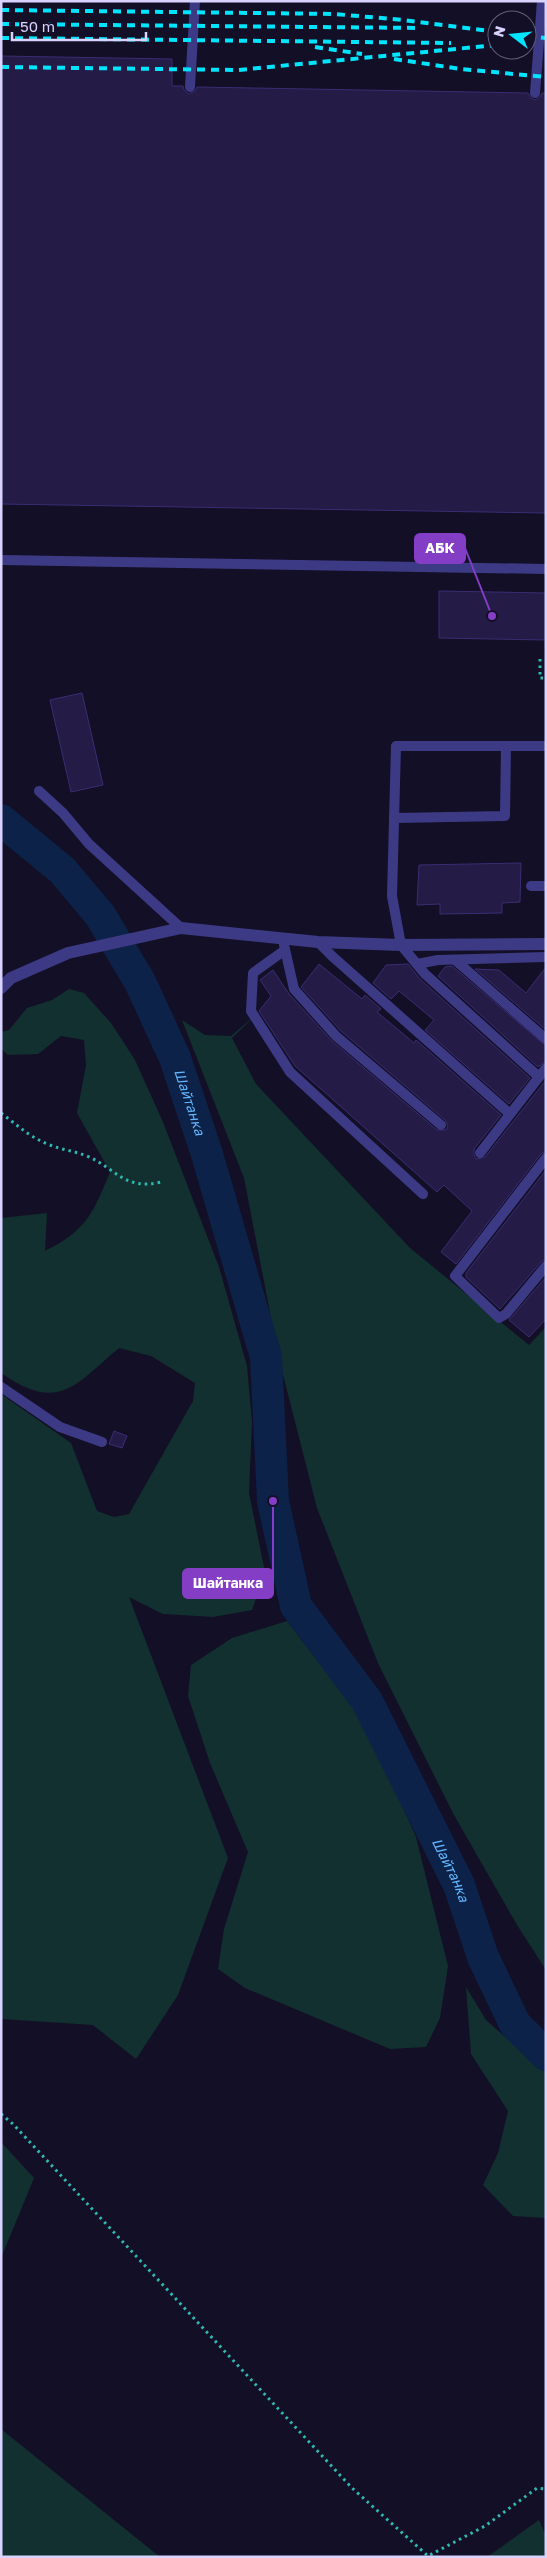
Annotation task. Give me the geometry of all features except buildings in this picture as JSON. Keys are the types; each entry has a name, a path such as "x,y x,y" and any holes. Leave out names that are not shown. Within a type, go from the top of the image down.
{"street":[{"path":"1,988 6,974 68,953 181,928 283,943 318,942 401,945 546,944"}],"lane":[{"path":"190,87 195,1"},
{"path":"535,93 542,1"},
{"path":"1,560 546,569"},
{"path":"539,1077 417,964 401,945 392,896 396,746 546,746"},
{"path":"394,818 505,816 506,746"},
{"path":"39,792 63,813 89,844 181,928"},
{"path":"531,886 546,886"},
{"path":"318,942 510,1114"},
{"path":"283,943 294,989 300,996 336,1036 442,1125"},
{"path":"283,943 253,973 251,1011 290,1072 423,1194"},
{"path":"417,964 438,960 546,957"},
{"path":"455,960 546,1039"},
{"path":"480,1153 546,1068"},
{"path":"546,1158 455,1276 499,1318 506,1314 546,1266"},
{"path":"1,1387 57,1425 73,1433 102,1442"}],"path":[{"path":"540,659 540,678 546,678"},
{"path":"1,1113 26,1133 49,1145 88,1156 120,1178 135,1182 161,1182"},
{"path":"1,2114 27,2138 352,2488 428,2556 484,2526 537,2488 546,2489"}],"green space":[{"path":"69,989 84,993 111,1023 135,1060 163,1122 219,1267 247,1366 252,1422 249,1493 265,1572 252,1610 213,1617 163,1614 129,1597 228,1858 178,1995 136,2059 93,2025 1,2019 1,1394 71,1443 97,1511 114,1517 129,1514 193,1401 195,1383 151,1356 119,1348 77,1383 65,1390 52,1393 38,1391 21,1385 1,1373 1,1218 47,1213 45,1251 80,1228 99,1199 110,1172 77,1113 86,1065 84,1040 61,1036 38,1054 8,1055 1,1049 1,1032 9,1030 27,1008 52,1000"},
{"path":"258,1013 232,1038 256,1084 410,1248 529,1345 546,1327 546,1970 517,1925 454,1815 378,1663 317,1508 279,1359 244,1178 182,1020 205,1035 231,1036"},
{"path":"287,1621 364,1720 416,1837 448,1966 440,2018 426,2047 390,2049 245,1988 218,1969 224,1929 248,1852 210,1763 188,1696 191,1665 232,1638"},
{"path":"466,1987 486,2020 546,2073 546,2218 513,2216 483,2185 498,2153 508,2111 471,2054"},
{"path":"1,2142 34,2178 1,2258"},
{"path":"1,2429 160,2557 1,2557"},
{"path":"539,2520 546,2536 546,2557 487,2557"}],"waterway":[{"name":"Шайтанка","path":"1,820 62,870 100,915 140,982 175,1058 206,1151 266,1357 273,1501 296,1606 367,1701 459,1885 483,1957 515,2024 546,2055"}],"railway":[{"path":"1,10 335,14 487,31"},
{"path":"1,24 421,28"},
{"path":"537,37 546,38"},
{"path":"1,38 451,43"},
{"path":"1,67 238,70 487,46"},
{"path":"315,47 362,54"},
{"path":"394,59 461,69 546,77"}],"place":[{"name":"АБК","path":"492,616"},
{"name":"Шайтанка","path":"273,1501"}]}
